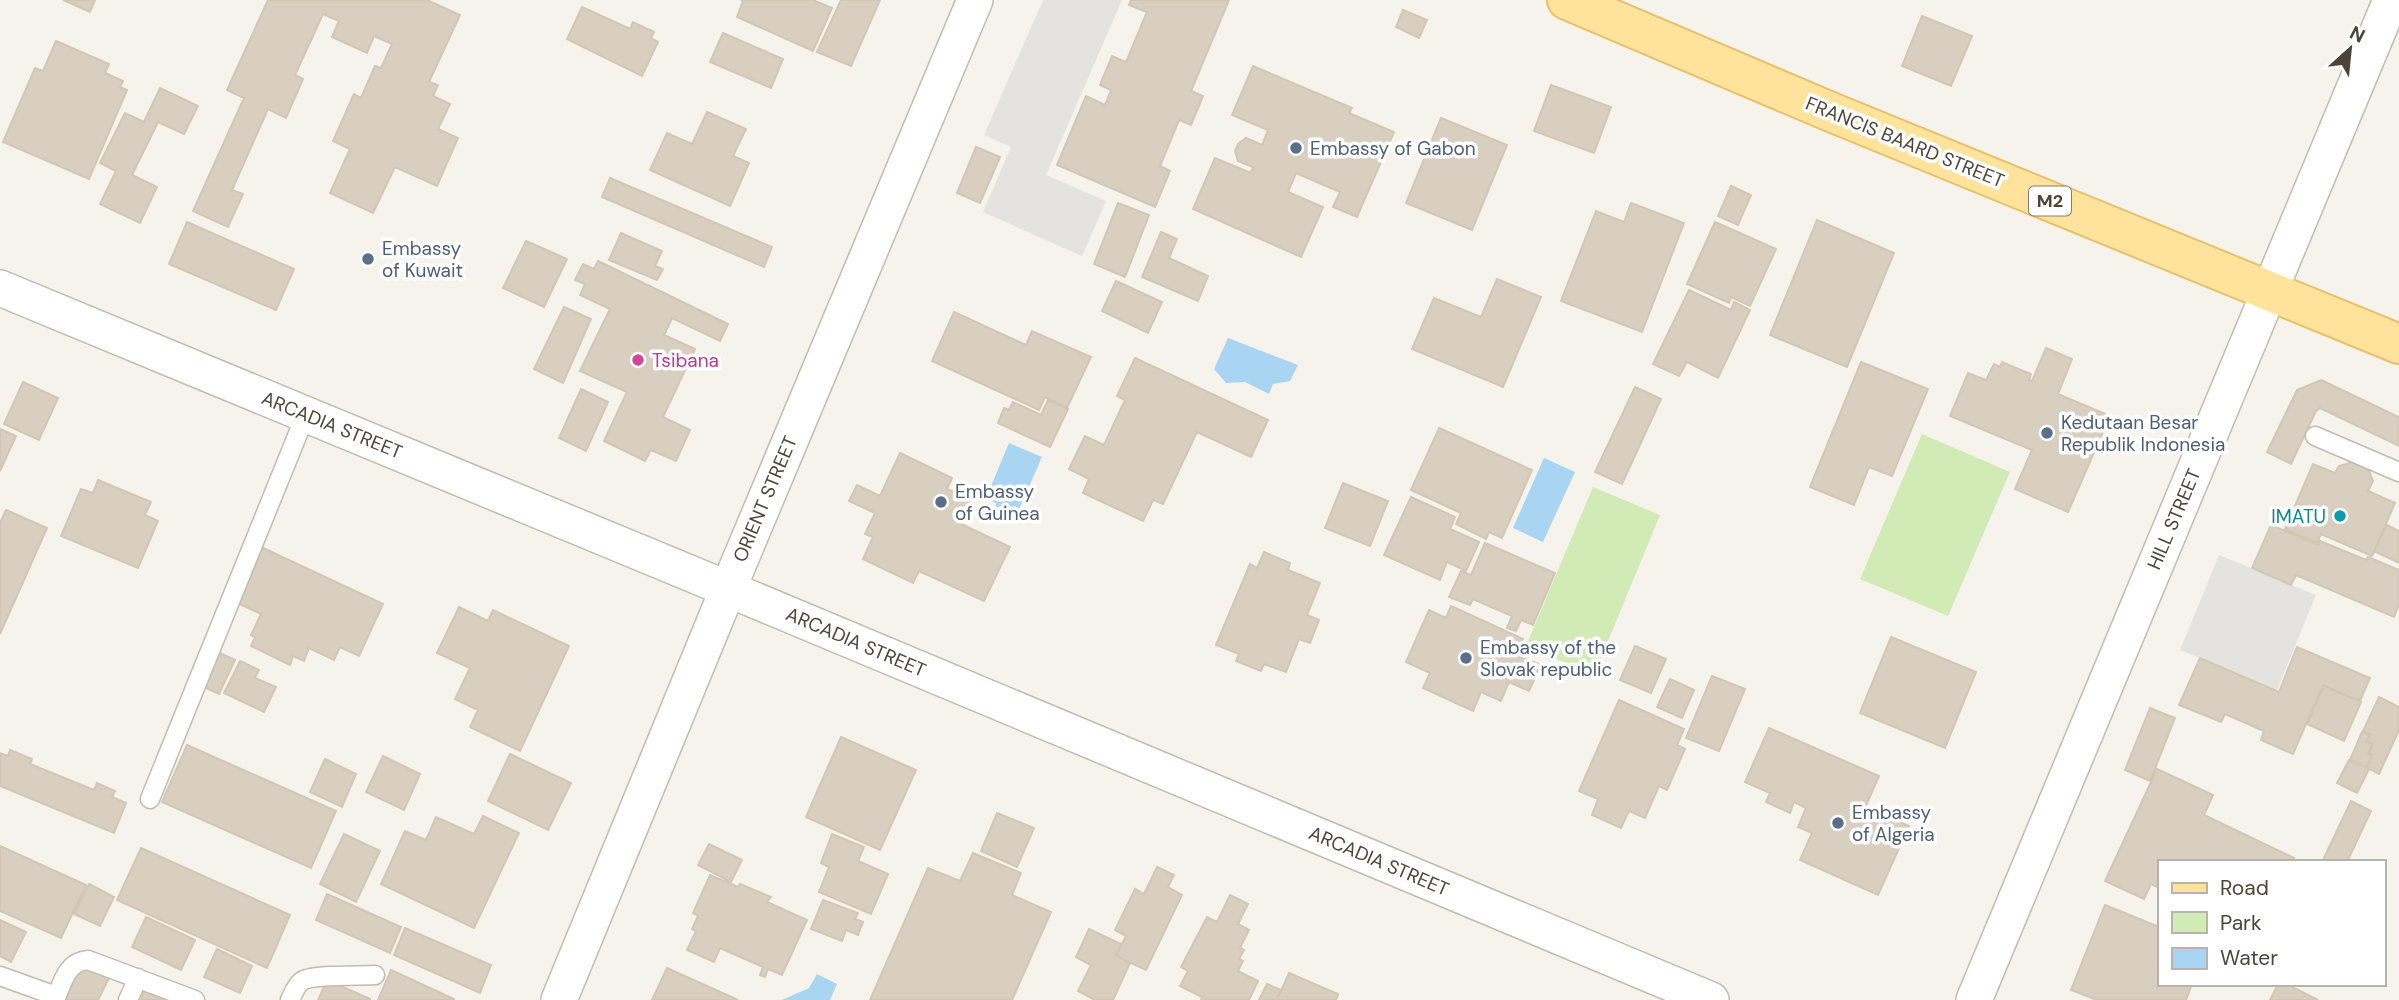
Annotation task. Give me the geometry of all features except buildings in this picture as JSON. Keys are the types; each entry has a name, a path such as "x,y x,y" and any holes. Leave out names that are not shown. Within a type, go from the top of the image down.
{"main road":[{"name":"FRANCIS BAARD STREET","path":"1567,0 1831,112 2399,344"}],"street":[{"name":"ORIENT STREET","path":"559,1000 975,0"},
{"name":"HILL STREET","path":"1974,1000 2391,0"},
{"name":"ARCADIA STREET","path":"0,288 1711,1000"}],"lane":[{"path":"150,799 306,414"},
{"path":"2315,436 2399,472"},
{"path":"0,976 55,998 69,968 77,961 88,960 195,1000"},
{"path":"290,1000 302,981 375,975"},
{"path":"128,1000 138,978"}],"green space":[{"path":"1922,434 2010,472 1948,616 1860,579"},
{"path":"1593,487 1660,515 1594,675 1526,646"}],"shaded area":[{"path":"1043,0 1122,0 1046,175 1106,201 1082,256 983,212 1011,147 984,135"},
{"path":"2219,555 2316,595 2277,690 2180,650"}],"water":[{"path":"1228,338 1298,365 1290,381 1273,384 1269,394 1245,382 1226,383 1214,369"},
{"path":"1009,443 1042,457 1017,514 1009,510 1001,515 995,511 996,503 986,498"},
{"path":"1544,458 1575,472 1543,542 1513,528"},
{"path":"817,974 837,984 830,1000 782,1000 809,988"}],"place":[{"name":"Embassy of Gabon","path":"1296,148"},
{"name":"Embassy of Kuwait","path":"368,259"},
{"name":"Tsibana","path":"638,360"},
{"name":"Kedutaan Besar Republik Indonesia","path":"2047,433"},
{"name":"Embassy of Guinea","path":"941,502"},
{"name":"IMATU","path":"2340,516"},
{"name":"Embassy of the Slovak republic","path":"1466,658"},
{"name":"Embassy of Algeria","path":"1838,823"}]}
